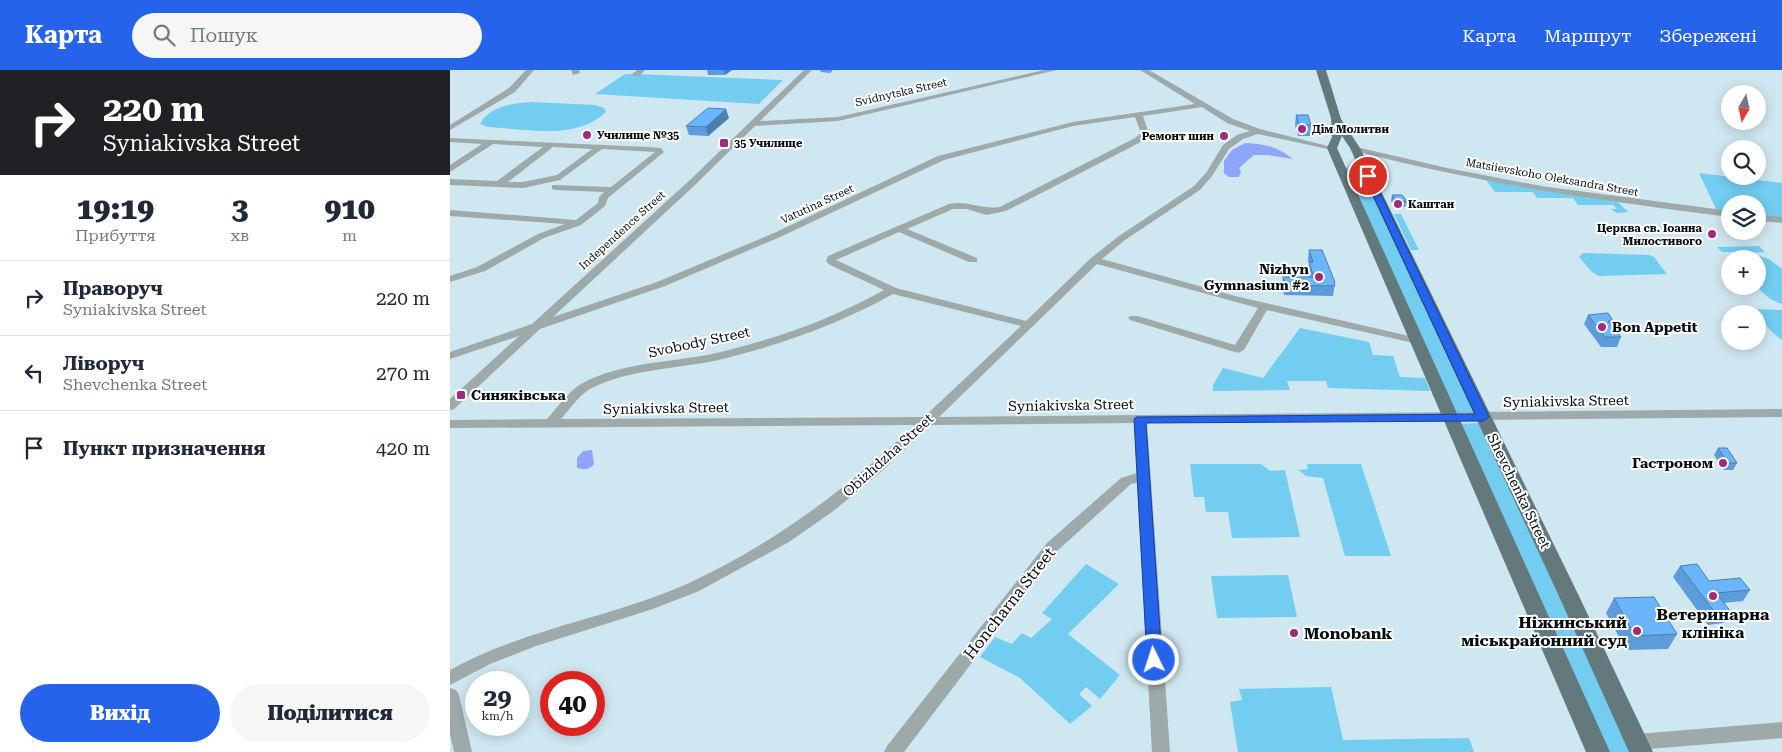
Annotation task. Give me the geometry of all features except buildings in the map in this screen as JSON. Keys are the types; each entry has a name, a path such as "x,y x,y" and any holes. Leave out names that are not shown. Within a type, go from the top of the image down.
{"main road":[{"name":"Shevchenka Street","path":"1321,70 1336,118 1337,137 1333,147"},
{"name":"Shevchenka Street","path":"1336,118 1358,149 1639,747"},
{"path":"1333,147 1344,153 1358,149"},
{"path":"1333,147 1598,752"}],"street":[{"path":"451,127 512,90 530,70"},
{"name":"Independence Street","path":"450,406 693,182 808,70"},
{"name":"Svidnytska Street","path":"753,124 838,119 1053,70"},
{"path":"1144,70 1225,119 1258,130 1333,147"},
{"name":"Vatutina Street","path":"450,356 661,284 711,264 941,158 1073,124 1202,105"},
{"path":"1029,325 892,290 831,261 832,258 850,249 952,206 968,206 991,212 1014,204 1138,140 1145,134 1138,114"},
{"name":"Obizhdzha Street","path":"450,678 484,659 532,640 647,605 694,587 784,538 827,508 876,469 1029,325 1094,260 1122,238 1197,188 1209,174 1226,147 1258,130"},
{"path":"450,140 658,150 660,152 604,197 602,204 578,222 542,236 481,269 450,279"},
{"path":"450,169 490,142"},
{"path":"498,184 551,145"},
{"path":"450,182 523,184 560,177 600,147"},
{"name":"Matsiievskoho Oleksandra Street","path":"1358,149 1389,158 1480,177 1614,200 1721,213"},
{"path":"555,187 613,190"},
{"path":"450,213 578,222"},
{"path":"1766,219 1782,220"},
{"path":"899,229 973,260"},
{"path":"1094,260 1232,299 1418,341"},
{"name":"Svobody Street","path":"550,424 585,386 614,375 724,355 756,346 810,329 856,311 892,290"},
{"path":"1134,318 1238,350 1264,306"},
{"name":"Syniakivska Street","path":"450,424 1483,417 1782,413"},
{"path":"1140,419 1161,752"},
{"name":"Honcharna Street","path":"893,752 1052,547 1126,480 1144,476"},
{"path":"450,695 463,752"},
{"path":"1639,747 1782,730"}],"shaded area":[{"path":"625,74 783,80 759,104 595,94"},
{"path":"518,103 596,105 604,108 606,112 594,121 580,127 565,130 534,131 488,127 480,124 489,113 496,109"},
{"path":"1245,143 1270,146 1293,159 1254,155 1239,168 1241,172 1239,177 1229,177 1224,173 1224,161 1232,150"},
{"path":"1351,165 1360,168 1474,413 1452,413 1346,168"},
{"path":"1699,173 1721,176 1721,185 1766,185 1766,181 1782,183 1782,220 1766,219 1766,195 1721,195 1721,213 1718,213"},
{"path":"1486,180 1618,202 1628,212 1617,213 1611,209 1617,209 1613,205 1578,205 1573,198 1537,198 1533,192 1495,192"},
{"path":"1394,214 1401,214 1419,250 1411,250"},
{"path":"1759,246 1763,250 1721,251 1717,247"},
{"path":"1583,253 1649,255 1654,257 1667,274 1599,276 1592,272 1579,257"},
{"path":"1766,258 1782,269 1782,304 1766,295"},
{"path":"1766,309 1782,310 1782,340 1766,325"},
{"path":"1300,328 1369,342 1373,355 1393,356 1400,377 1425,378 1430,391 1328,388 1326,381 1287,381 1290,390 1213,391 1213,385 1223,368 1263,378"},
{"path":"1479,423 1635,752 1602,752 1457,424"},
{"path":"592,450 594,464 587,469 577,468 577,458 583,451"},
{"path":"1190,464 1261,464 1270,471 1285,470 1300,537 1232,538 1228,512 1206,512 1204,497 1194,497"},
{"path":"1307,464 1361,464 1391,556 1345,556 1323,478 1306,476 1298,470 1308,469"},
{"path":"1086,564 1119,584 1068,634 1120,675 1100,699 1086,687 1079,694 1092,706 1070,724 1020,678 980,657 995,637 1012,644 1022,633 1031,638 1052,619 1042,613"},
{"path":"1288,575 1297,617 1217,618 1211,576"},
{"path":"1331,687 1343,740 1469,738 1474,752 1238,752 1230,702 1242,700 1239,689"}],"place":[{"name":"Дім Молитви","path":"1302,129"},
{"name":"Училище №35","path":"587,135"},
{"name":"Ремонт шин","path":"1224,136"},
{"name":"35 Училище","path":"724,143"},
{"name":"Каштан","path":"1398,204"},
{"name":"Церква св. Іоанна Милостивого","path":"1712,234"},
{"name":"Nizhyn Gymnasium #2","path":"1319,277"},
{"name":"Bon Appetit","path":"1602,327"},
{"name":"Синяківська","path":"461,395"},
{"name":"Гастроном","path":"1723,463"},
{"name":"Ветеринарна клініка","path":"1713,596"},
{"name":"Ніжинський міськрайонний суд","path":"1637,631"},
{"name":"Monobank","path":"1294,633"}],"route":[{"path":"1154,660 1140,419 1483,417 1368,176"}]}
